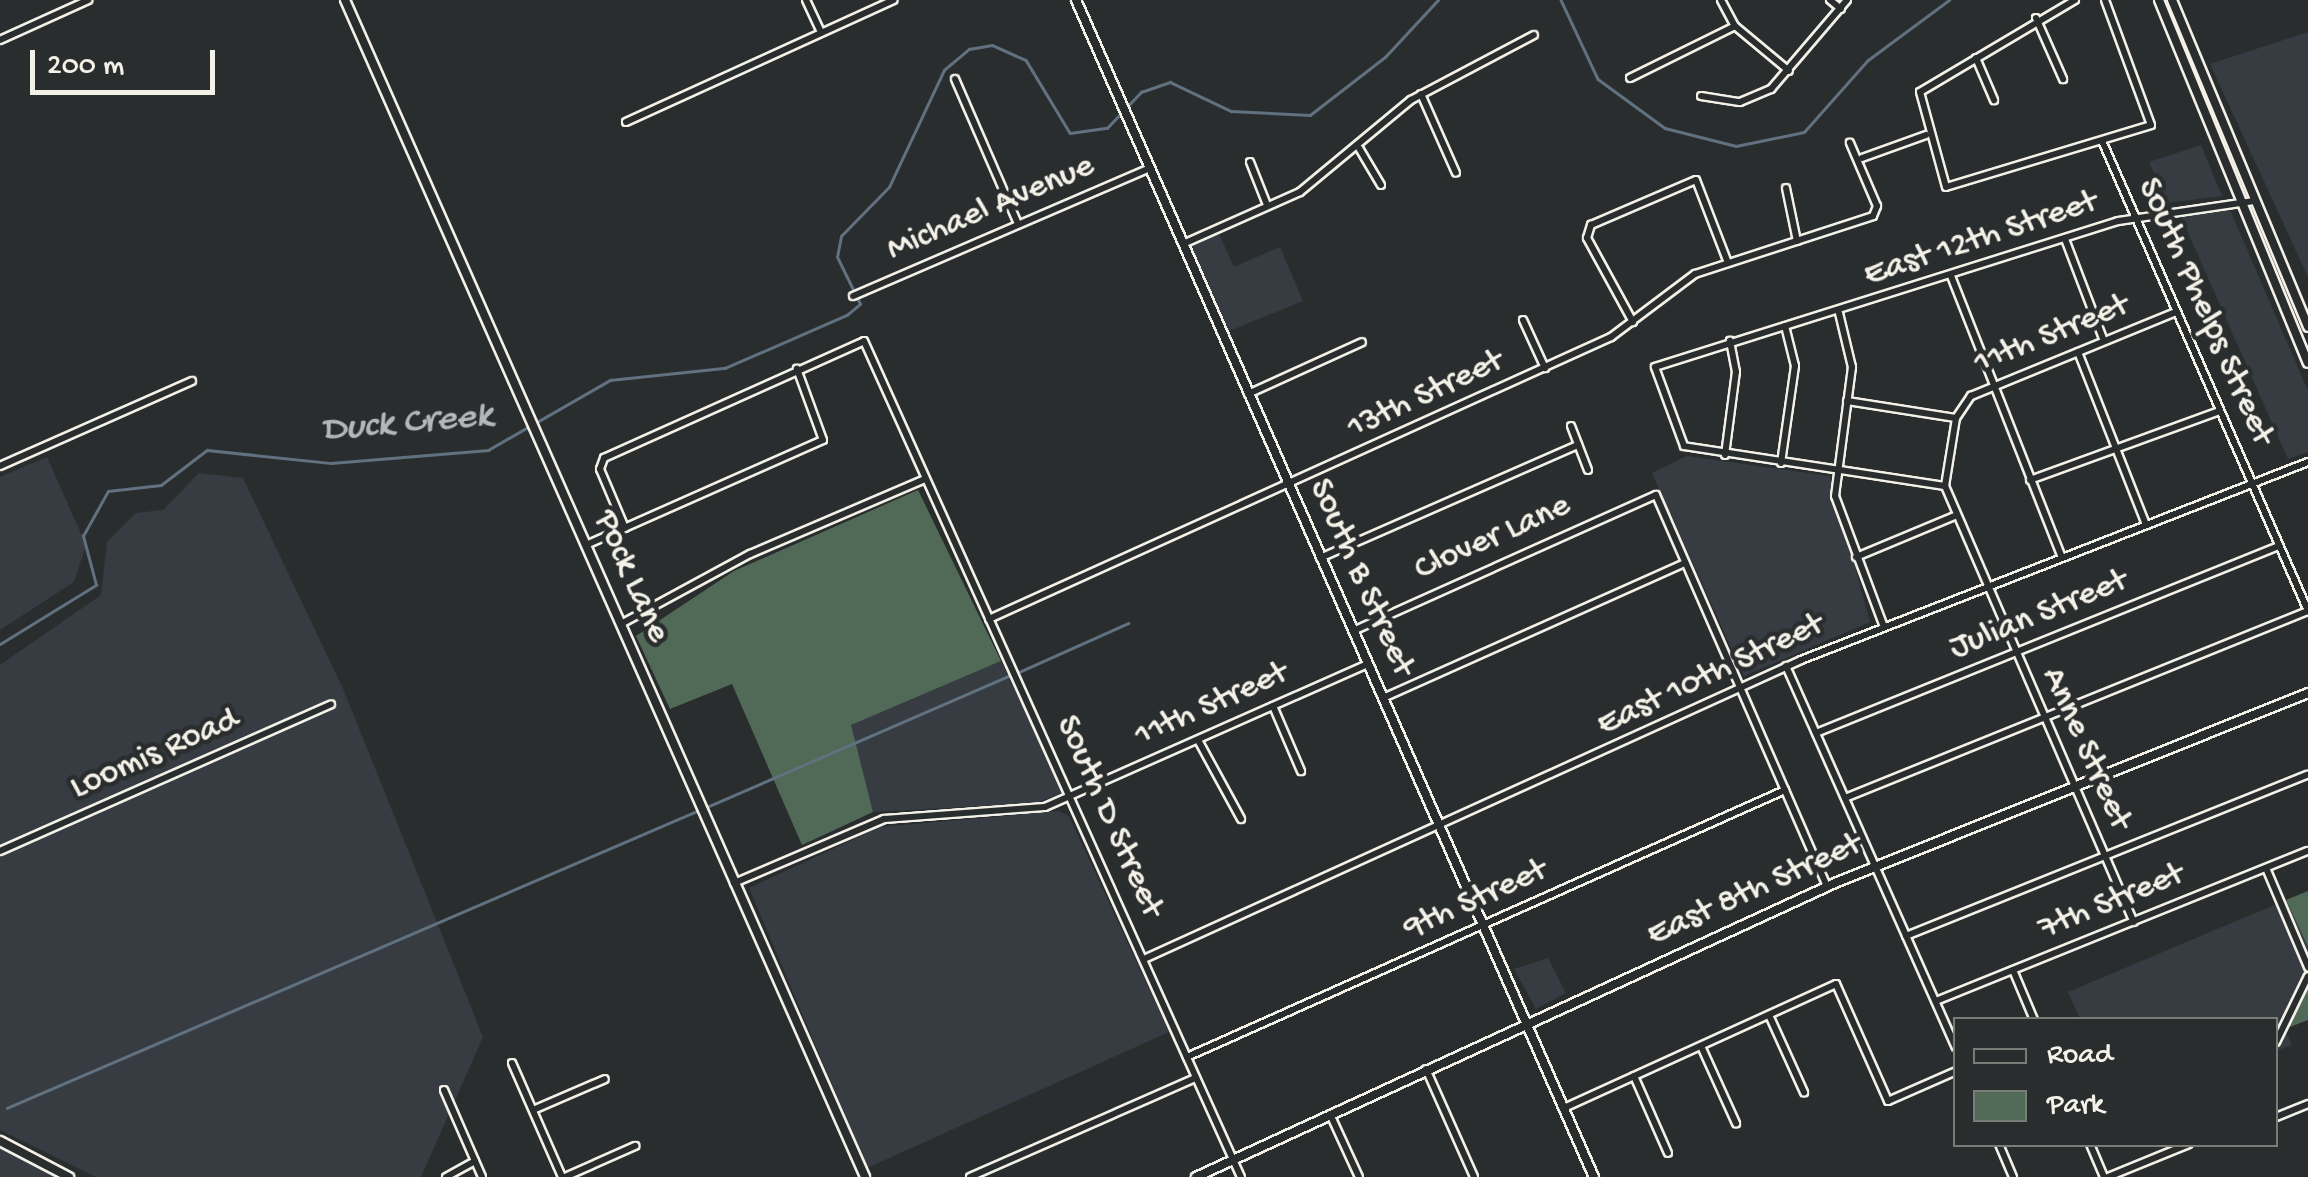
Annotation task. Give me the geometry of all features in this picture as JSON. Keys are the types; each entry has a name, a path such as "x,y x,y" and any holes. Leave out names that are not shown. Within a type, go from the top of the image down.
{"street":[{"path":"0,40 88,0"},
{"name":"Pock Lane","path":"345,0 864,1177"},
{"path":"806,0 820,32"},
{"path":"626,122 894,0"},
{"name":"South B Street","path":"1076,0 1594,1177"},
{"path":"1721,0 1735,26 1789,70"},
{"path":"1830,0 1841,9"},
{"path":"1701,96 1740,102 1789,70 1847,0"},
{"path":"2075,0 2036,18 1918,95 1926,135 1950,190 2151,125 2105,0"},
{"path":"2159,0 2308,363"},
{"path":"2172,0 2308,327"},
{"path":"2036,18 2063,79"},
{"path":"1630,78 1735,26"},
{"path":"1182,244 1267,205 1358,148 1421,94 1534,35"},
{"path":"1976,58 1994,100"},
{"path":"956,79 1018,224"},
{"path":"1421,94 1456,173"},
{"path":"1850,142 1862,158 1926,135"},
{"name":"South Phelps Street","path":"2103,143 2308,611"},
{"path":"1358,148 1381,185"},
{"name":"13th Street","path":"989,619 1545,368 1633,322 1678,283 1876,214 1862,158"},
{"path":"1250,162 1267,205"},
{"name":"Michael Avenue","path":"853,296 1148,169"},
{"path":"1633,322 1587,238 1591,225 1696,180 1728,263"},
{"path":"1786,188 1796,240"},
{"name":"East 12th Street","path":"1725,455 1677,439 1656,367 2134,218 2253,201"},
{"path":"2065,239 2104,341"},
{"path":"1951,276 2061,556"},
{"name":"11th Street","path":"1944,486 1956,418 1966,400 2176,312"},
{"path":"1839,313 1852,359 1836,507 1884,626"},
{"path":"1523,320 1545,368"},
{"path":"1781,463 1794,366 1784,326"},
{"name":"South D Street","path":"798,368 864,340 1241,1177"},
{"path":"1730,341 1736,372 1725,455 1944,486"},
{"path":"1248,394 1362,342"},
{"path":"2078,352 2145,522"},
{"path":"586,545 823,440 798,368 604,458 600,469 624,528"},
{"path":"0,466 192,381"},
{"path":"1847,402 1956,418"},
{"path":"2030,480 2117,452 2220,411"},
{"path":"1571,426 1588,470"},
{"path":"1320,558 1578,445"},
{"name":"East 10th Street","path":"1144,959 1740,692 1786,666 2250,480 2308,462"},
{"path":"620,624 739,559 925,478"},
{"name":"Anne Street","path":"1944,486 2134,922"},
{"name":"Clover Lane","path":"1353,631 1656,495 1685,562"},
{"path":"1856,557 1957,515"},
{"name":"Julian Street","path":"1816,733 2279,546"},
{"path":"1383,698 1685,562 1827,886"},
{"path":"1845,798 2308,611"},
{"name":"11th Street","path":"734,883 884,819 1010,816 1072,797 1368,664"},
{"path":"1786,666 1953,1040"},
{"name":"East 8th Street","path":"1196,1177 1827,886 2308,693"},
{"name":"Loomis Road","path":"0,851 331,704"},
{"path":"1273,706 1302,770"},
{"path":"1198,740 1241,819"},
{"path":"1906,936 2308,774"},
{"name":"9th Street","path":"1187,1057 1785,790"},
{"name":"7th Street","path":"1936,1002 2308,852"},
{"path":"2266,868 2308,967"},
{"path":"2013,970 2033,1017"},
{"path":"2278,1038 2308,976"},
{"path":"1564,1108 1836,984 1888,1100 1953,1071"},
{"path":"1769,1015 1804,1092"},
{"path":"1702,1046 1736,1123"},
{"path":"512,1062 563,1177 635,1146"},
{"path":"1426,1069 1474,1177"},
{"path":"1634,1076 1668,1154"},
{"path":"970,1177 1195,1078"},
{"path":"533,1110 606,1079"},
{"path":"444,1090 482,1177"},
{"path":"2278,1115 2308,1104"},
{"path":"1330,1113 1359,1177"},
{"path":"0,1141 69,1177"},
{"path":"2000,1147 2013,1177"},
{"path":"2091,1147 2106,1177 2181,1147"},
{"path":"446,1177 475,1162"}],"shaded area":[{"path":"2308,32 2308,277 2210,64"},
{"path":"2201,145 2222,196 2167,203 2149,162"},
{"path":"2230,210 2308,391 2308,452 2288,459 2181,217"},
{"path":"1219,234 1234,267 1280,247 1303,301 1229,331 1191,247"},
{"path":"1687,456 1830,476 1870,622 1744,676 1652,473"},
{"path":"47,457 86,545 74,582 0,630 0,477"},
{"path":"199,473 243,478 344,691 483,1037 421,1177 96,1177 0,1130 0,665 101,595 107,542 136,513 163,510"},
{"path":"1001,661 1063,792 1037,803 873,812 850,725"},
{"path":"1059,811 1069,816 1169,1032 867,1168 749,888 880,827"},
{"path":"2286,900 2308,947 2308,987 2285,1029 2292,1045 2278,1050 2278,1017 2079,1017 2068,992"},
{"path":"1548,958 1566,993 1536,1009 1514,969"},
{"path":"0,1148 58,1177 0,1177"}],"green space":[{"path":"918,490 1001,661 851,725 873,812 802,845 732,684 670,709 636,636 734,571"},
{"path":"2308,891 2308,947 2286,900"},
{"path":"2308,987 2308,1020 2285,1029"}],"waterway":[{"name":"Duck Creek","path":"0,644 96,585 83,536 108,491 161,485 207,450 331,463 488,450 610,380 725,368 847,315 860,304 837,257 841,236 889,187 944,70 969,49 992,45 1026,60 1070,133 1107,128 1141,92 1170,82 1231,111 1310,115 1385,57 1438,0"},
{"name":"Duck Creek","path":"1561,0 1598,79 1665,128 1736,146 1804,132 1868,60 1949,0"},
{"path":"1017,673 1128,623"},
{"path":"707,807 1010,675"},
{"path":"7,1108 697,811"}]}
